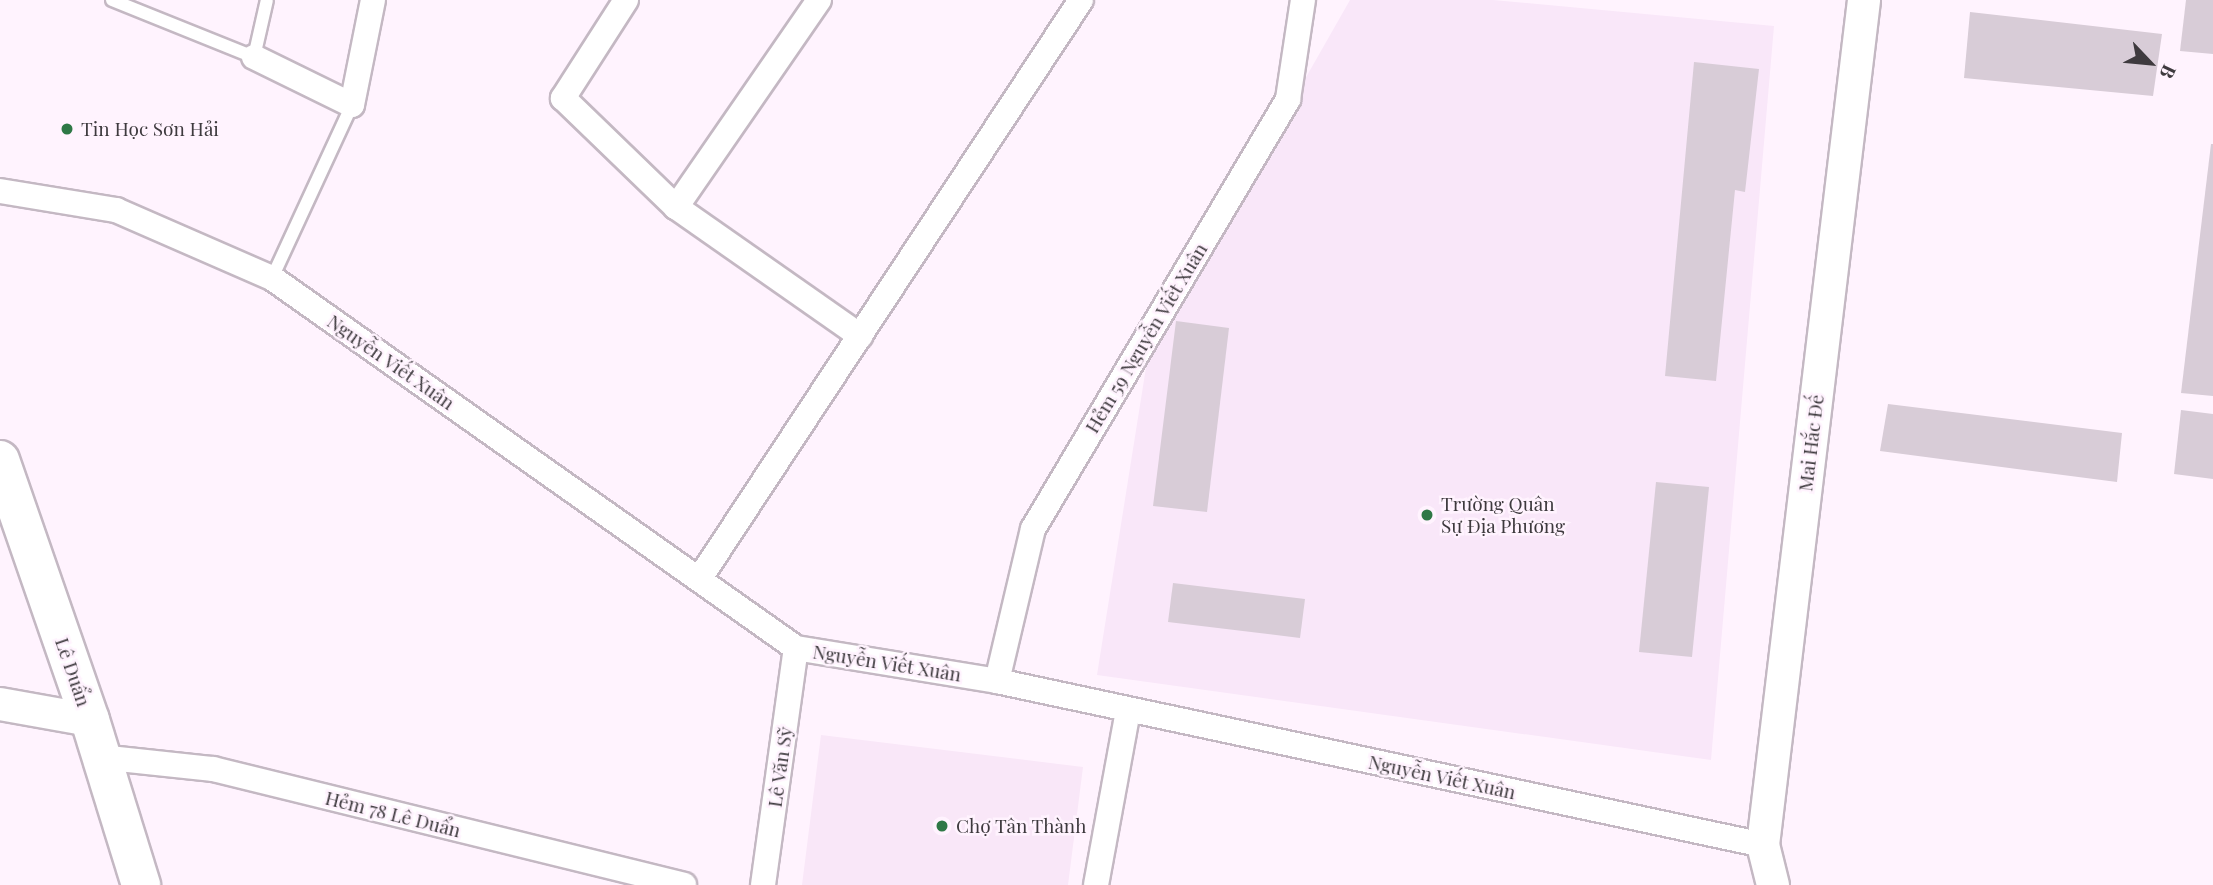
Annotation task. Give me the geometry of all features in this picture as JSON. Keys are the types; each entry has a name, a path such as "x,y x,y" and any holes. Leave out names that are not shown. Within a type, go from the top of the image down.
{"main road":[{"name":"Lê Duẩn","path":"0,460 90,720 141,885"}],"street":[{"path":"254,57 352,105 373,0"},
{"path":"626,0 563,98 676,208 860,335"},
{"path":"676,208 818,0"},
{"path":"700,578 1081,0"},
{"name":"Hẻm 59 Nguyễn Viết Xuân","path":"997,681 1033,529 1288,99 1303,0"},
{"name":"Mai Hắc Đế","path":"1773,885 1763,845 1864,0"},
{"name":"Nguyễn Viết Xuân","path":"0,191 116,210 272,278 796,648 997,681 1763,845"},
{"name":"Lê Văn Sỹ","path":"764,885 796,648"},
{"path":"0,704 90,720"},
{"path":"1097,885 1128,711"},
{"name":"Hẻm 78 Lê Duẩn","path":"100,757 213,769 684,885"}],"lane":[{"path":"112,0 254,57 267,0"},
{"path":"272,278 352,105"}],"shaded area":[{"name":"Trường Quân Sự Địa Phương","path":"1350,0 1493,0 1774,26 1711,760 1097,675 1148,355"},
{"name":"Chợ Tân Thành","path":"821,735 1083,767 1068,885 802,885"}],"building":[{"path":"2186,0 2213,0 2213,54 2180,51"},
{"path":"1970,12 2162,34 2153,96 1964,78"},
{"path":"1694,62 1759,69 1745,192 1735,190 1716,381 1665,376"},
{"path":"2213,144 2213,396 2181,393"},
{"path":"1176,321 1229,328 1207,512 1153,506"},
{"path":"1888,404 2122,433 2117,482 1880,451"},
{"path":"2181,410 2213,414 2213,479 2174,474"},
{"path":"1656,482 1709,487 1692,657 1639,652"},
{"path":"1173,583 1305,599 1300,638 1168,622"}],"place":[{"name":"Tin Học Sơn Hải","path":"67,129"},
{"name":"Trường Quân Sự Địa Phương","path":"1427,515"},
{"name":"Chợ Tân Thành","path":"942,826"}]}
